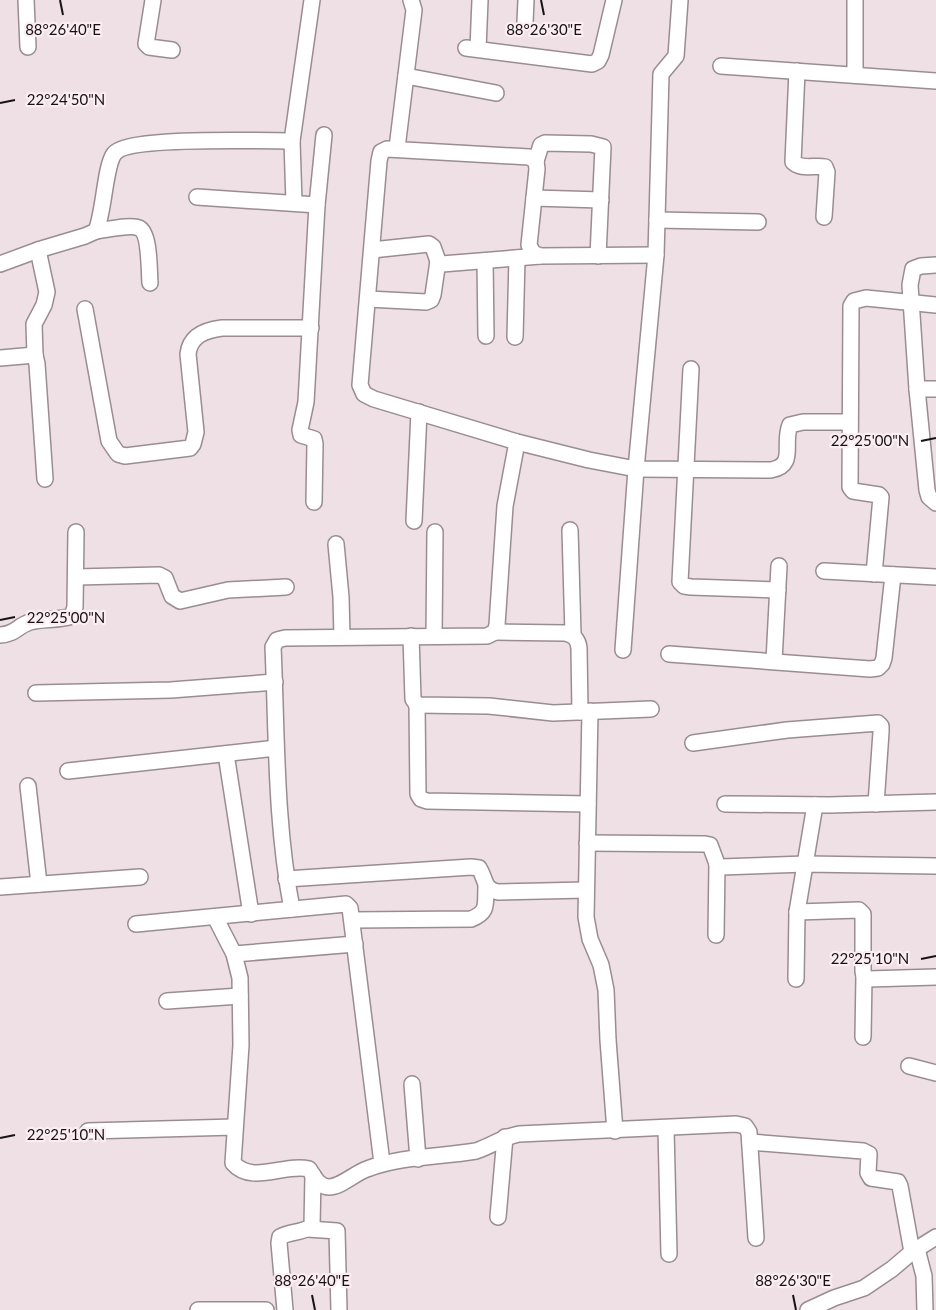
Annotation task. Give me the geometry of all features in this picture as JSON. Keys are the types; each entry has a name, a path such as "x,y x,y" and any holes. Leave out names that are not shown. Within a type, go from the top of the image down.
{"street":[{"path":"26,0 28,47"},
{"path":"153,0 146,44 149,47 172,50"},
{"path":"294,203 292,141 312,0"},
{"path":"397,148 414,10 411,0"},
{"path":"480,0 472,49 592,64 598,61 601,55 614,0"},
{"path":"525,22 526,0"},
{"path":"623,650 636,469 656,255 661,74 676,56 680,0"},
{"path":"855,0 855,75"},
{"path":"721,66 936,81"},
{"path":"797,71 793,162 797,166 825,167 827,172 824,218"},
{"path":"406,76 496,93"},
{"path":"314,502 315,444 314,439 301,435 300,430 306,402 317,205 324,135"},
{"path":"96,231 101,220 110,163 114,153 123,147 148,143 292,141"},
{"path":"540,256 533,254 529,245 536,161 541,145 545,143 591,144 603,147 598,256"},
{"path":"536,161 529,157 397,148 381,152 360,385 364,394 517,442 636,469 771,470 780,468 788,456 787,432 790,425 803,422 850,422"},
{"path":"197,197 317,205"},
{"path":"534,198 601,200"},
{"path":"657,220 758,222"},
{"path":"0,264 96,231 138,227 147,240 150,283"},
{"path":"368,299 426,302 430,300 433,295 438,261 433,247 429,244 372,250"},
{"path":"38,250 47,292 44,305 34,324 45,479"},
{"path":"438,261 442,264 540,256 656,255"},
{"path":"515,338 518,258"},
{"path":"485,261 486,336"},
{"path":"936,265 914,269 910,285 917,389 929,447 929,497 936,504"},
{"path":"874,574 881,497 858,493 850,487 852,306 854,301 866,297 936,305"},
{"path":"85,309 110,441 118,454 125,456 190,448 194,444 196,432 188,354 189,344 195,338 222,328 310,328"},
{"path":"0,358 35,355"},
{"path":"691,369 680,582 684,586 691,587 778,590"},
{"path":"917,389 936,389"},
{"path":"414,521 419,412"},
{"path":"495,632 505,506 517,442"},
{"path":"570,530 573,635"},
{"path":"0,635 9,634 28,622 64,619 72,616 75,607 76,532"},
{"path":"434,636 435,532"},
{"path":"336,544 342,637"},
{"path":"774,661 779,566"},
{"path":"824,571 936,577"},
{"path":"76,577 159,575 165,578 172,596 180,601 228,590 286,587"},
{"path":"669,654 878,668 884,657 893,576"},
{"path":"292,909 286,879 278,802 273,647 277,640 285,638 488,636 495,632 573,635 579,641 585,712 588,930 601,966 606,990 615,1131"},
{"path":"411,636 412,699 417,705 418,794 421,799 427,801 588,804"},
{"path":"36,693 171,690 275,682"},
{"path":"417,705 480,705 553,713 651,709"},
{"path":"693,743 787,730 878,723 881,726 881,732 876,804"},
{"path":"68,771 276,748"},
{"path":"226,754 251,914"},
{"path":"28,786 39,884"},
{"path":"724,804 815,805 936,802"},
{"path":"796,979 797,912 815,805"},
{"path":"587,843 710,845 717,864 716,935"},
{"path":"717,864 721,867 806,864 936,866"},
{"path":"286,879 471,867 479,868 486,887 485,909 480,915 471,919 352,920"},
{"path":"0,887 140,877"},
{"path":"486,887 490,891 498,892 586,890"},
{"path":"136,924 346,904 350,908 352,920 382,1163"},
{"path":"797,912 859,910 863,914 862,1037"},
{"path":"215,917 234,954 240,978 241,1045 233,1163 238,1168 246,1172 259,1173 302,1167 309,1169 318,1183 328,1187 382,1163 476,1151 489,1147 505,1137 519,1134 736,1124 745,1126 749,1132 756,1238"},
{"path":"234,954 355,945"},
{"path":"864,976 868,979 882,980 936,977"},
{"path":"167,1001 240,996"},
{"path":"909,1066 936,1073"},
{"path":"412,1084 418,1159"},
{"path":"88,1131 235,1127"},
{"path":"666,1129 669,1254"},
{"path":"498,1217 505,1137"},
{"path":"750,1142 863,1151 869,1154 868,1173 871,1178 892,1180 898,1182 900,1186 914,1250 924,1276 926,1310"},
{"path":"308,1229 312,1226 313,1220 313,1175"},
{"path":"285,1310 280,1237 308,1229 327,1229 337,1232 339,1310"},
{"path":"808,1310 864,1288 892,1269 914,1250 936,1237"},
{"path":"198,1310 266,1310"}]}
